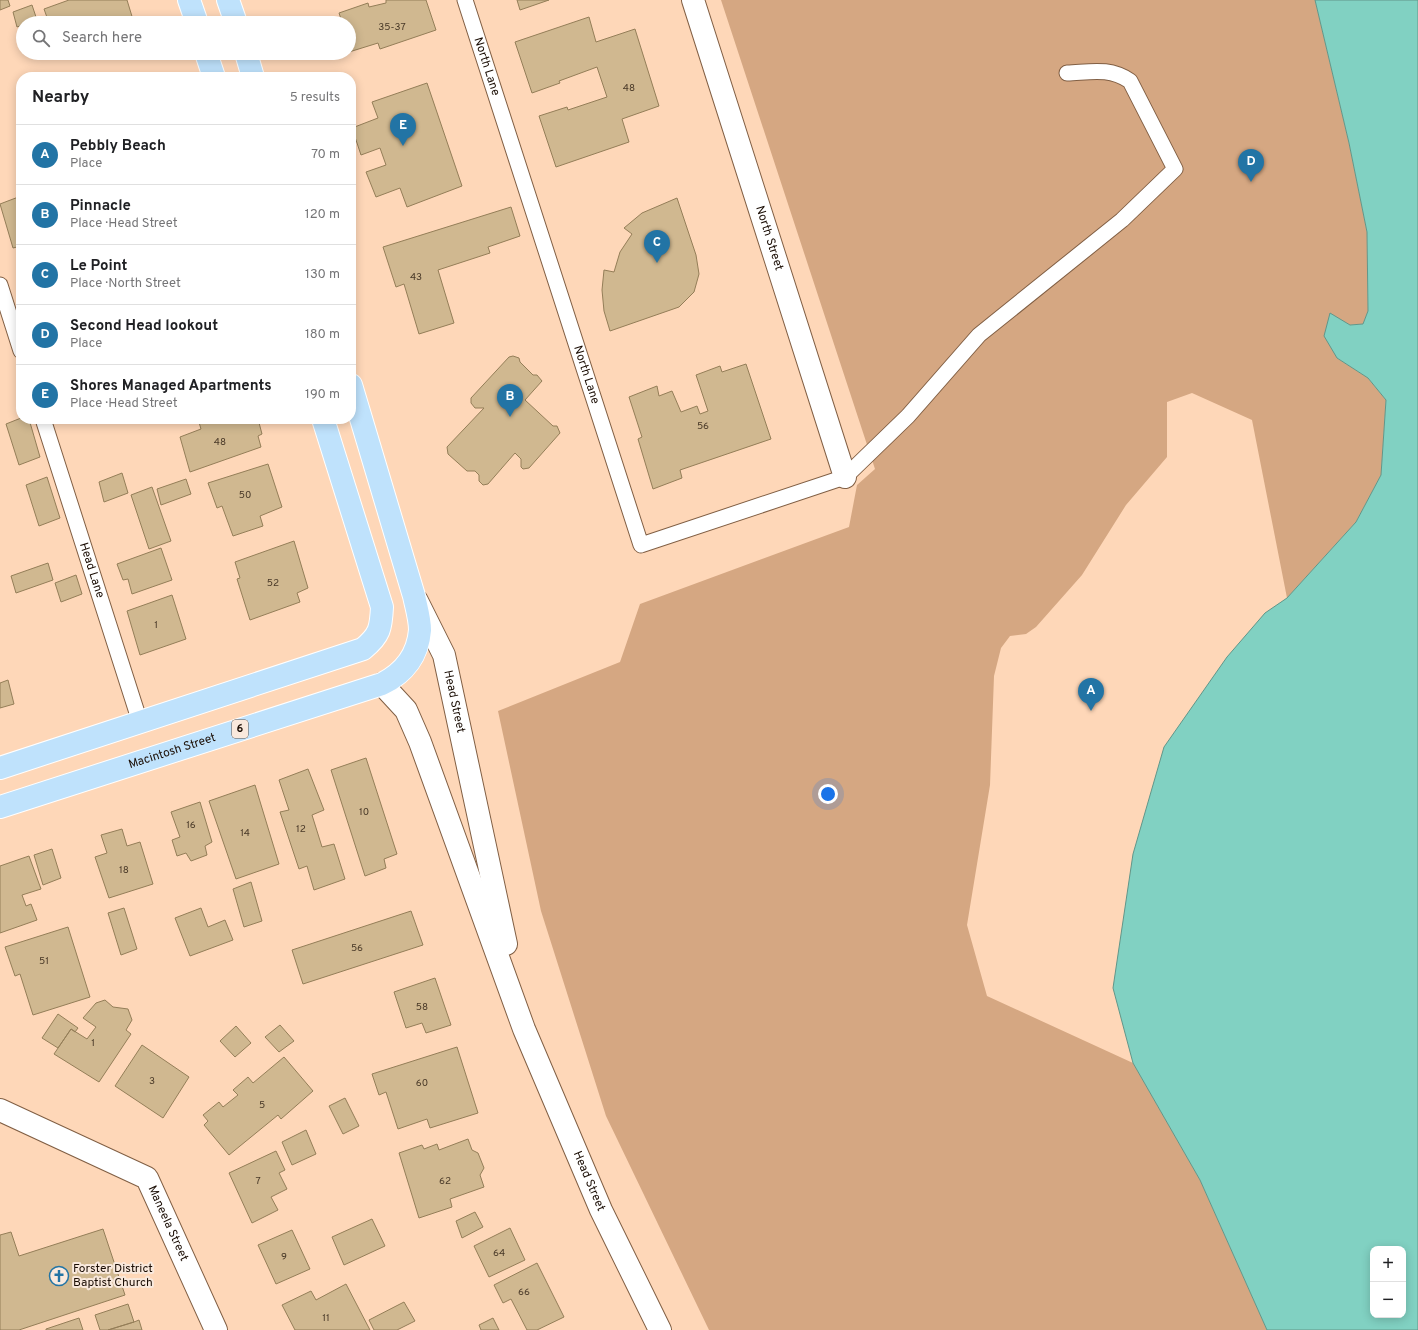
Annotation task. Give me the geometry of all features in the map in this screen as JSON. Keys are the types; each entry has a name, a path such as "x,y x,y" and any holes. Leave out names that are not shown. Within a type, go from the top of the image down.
{"main road":[{"path":"189,0 195,16"},
{"path":"228,0 234,16"},
{"path":"208,60 212,72"},
{"path":"248,60 252,72"},
{"name":"Head Street","path":"356,402 414,596"},
{"path":"0,768 363,649 374,640 381,627 382,607 325,424"},
{"name":"Macintosh Street","path":"0,808 382,684 392,678 407,665 416,651 420,629 414,596"}],"street":[{"name":"North Street","path":"693,0 845,477"},
{"name":"Head Street","path":"414,596 444,655 524,1029"},
{"name":"Head Street","path":"382,684 406,710 420,742 524,1029 601,1210 660,1330"},
{"name":"Maneela Street","path":"0,1110 148,1178 216,1330"}],"lane":[{"name":"North Lane","path":"465,0 641,545 845,477"},
{"path":"845,477 908,416 979,335 1122,220 1175,169 1130,81 1118,73 1103,71 1067,73"},
{"path":"0,285 16,335"},
{"name":"Head Lane","path":"45,424 140,722"}],"shaded area":[{"path":"721,0 1315,0 1349,143 1367,232 1368,311 1363,324 1350,325 1330,314 1337,358 1368,378 1386,400 1381,475 1356,522 1287,598 1252,420 1192,393 1167,402 1167,457 1126,505 1082,575 1036,627 1026,634 1010,636 1001,648 994,676 990,785 967,925 987,996 1133,1063 1200,1180 1267,1330 709,1330 606,1116 541,911 498,711 620,662 640,604 849,527 857,485 875,469"}],"water":[{"path":"1315,0 1418,0 1418,1330 1267,1330 1200,1180 1133,1063 1113,988 1133,854 1164,747 1227,657 1265,613 1287,598 1356,522 1381,475 1386,400 1368,378 1337,358 1324,336 1330,313 1350,325 1363,324 1368,311 1367,232 1349,143"}],"building":[{"path":"0,0 8,0 10,6 0,10"},
{"path":"69,0 127,0 132,16 46,16 44,9"},
{"path":"386,0 426,0 436,30 380,49 378,43 356,50 356,16 340,16 339,13 368,3 369,7 386,3"},
{"path":"517,0 549,0 520,10"},
{"path":"32,5 36,16 16,16 16,23 13,12"},
{"path":"589,17 596,42 635,29 659,106 622,119 629,142 556,167 539,116 567,107 568,110 607,97 597,67 532,93 515,42"},
{"path":"427,83 462,186 407,207 400,188 376,197 366,172 386,165 380,148 361,155 356,140 356,126 378,118 372,102"},
{"path":"16,198 16,247 13,248 0,204"},
{"path":"677,198 696,255 699,274 694,292 679,307 610,331 604,311 602,290 604,270 614,272 620,252 632,234 624,228 642,213"},
{"path":"511,207 520,236 488,247 490,253 438,270 454,323 419,334 404,284 396,287 383,247"},
{"path":"513,356 519,358 520,362 533,375 537,375 542,381 525,400 553,426 557,426 560,433 529,468 523,469 521,467 521,459 515,453 488,484 483,485 479,481 479,475 475,471 467,471 448,454 447,447 484,408 475,408 471,403 471,398 509,357"},
{"path":"746,364 771,439 680,470 682,478 653,489 638,439 642,437 629,397 657,386 659,396 672,391 681,412 697,406 700,414 708,411 696,375 720,366 722,372"},
{"path":"16,420 16,424 30,424 40,457 19,465 6,424"},
{"path":"200,424 259,424 262,434 258,436 261,447 190,472 180,437 201,429"},
{"path":"268,464 282,507 260,516 263,526 233,536 222,506 217,508 208,483"},
{"path":"122,473 128,493 104,502 99,482"},
{"path":"47,477 60,518 39,526 26,485"},
{"path":"186,479 191,494 161,505 157,489"},
{"path":"152,487 171,541 149,549 131,495"},
{"path":"294,541 308,588 297,593 300,602 250,620 237,579 240,578 235,562"},
{"path":"161,548 172,580 132,594 128,579 123,580 117,564"},
{"path":"48,563 53,580 16,593 11,576"},
{"path":"76,575 82,594 61,602 55,583"},
{"path":"172,595 186,639 140,655 127,611"},
{"path":"8,680 14,704 0,708 0,683"},
{"path":"366,758 397,854 384,859 386,868 365,876 331,770"},
{"path":"308,769 324,810 312,815 322,847 334,844 345,879 314,890 307,866 299,869 280,812 289,810 279,780"},
{"path":"255,785 279,864 236,879 209,801"},
{"path":"200,802 212,842 205,846 207,855 191,861 186,853 177,856 172,840 180,837 171,812"},
{"path":"122,829 127,846 140,842 153,884 109,898 95,857 107,853 101,835"},
{"path":"52,849 61,878 43,885 34,855"},
{"path":"29,856 41,889 22,895 26,906 31,904 37,920 0,933 0,866"},
{"path":"251,882 262,921 244,927 233,889"},
{"path":"124,908 137,949 121,955 108,913"},
{"path":"201,908 208,927 225,920 233,940 190,956 175,918"},
{"path":"411,911 423,945 303,984 292,950"},
{"path":"68,927 90,997 33,1015 20,974 15,976 5,947"},
{"path":"435,978 451,1025 426,1033 422,1023 406,1028 394,992"},
{"path":"105,1000 113,1007 128,1009 132,1020 126,1030 131,1034 99,1082 54,1054 71,1029 87,1039 96,1027 83,1018 96,1003"},
{"path":"58,1014 78,1028 75,1032 71,1029 58,1048 42,1038"},
{"path":"280,1025 294,1041 279,1052 265,1037"},
{"path":"236,1026 251,1043 235,1057 220,1041"},
{"path":"142,1045 189,1077 163,1118 115,1086"},
{"path":"457,1047 478,1113 430,1128 427,1119 398,1129 386,1092 379,1095 372,1074"},
{"path":"284,1057 313,1091 281,1119 278,1115 229,1155 204,1125 208,1121 203,1115 219,1102 223,1107 238,1095 233,1090 248,1077 253,1083"},
{"path":"345,1098 359,1126 343,1134 329,1106"},
{"path":"306,1130 316,1154 292,1165 282,1142"},
{"path":"468,1139 472,1150 478,1153 484,1168 480,1175 484,1187 450,1199 452,1207 419,1218 399,1153 422,1145 424,1149 437,1144 439,1150"},
{"path":"276,1151 285,1170 279,1173 287,1189 271,1197 278,1210 252,1223 229,1173"},
{"path":"475,1212 483,1227 462,1238 456,1221"},
{"path":"372,1219 385,1246 344,1265 332,1237"},
{"path":"510,1228 525,1260 489,1277 474,1246"},
{"name":"Forster District Baptist Church","path":"103,1229 125,1295 19,1330 0,1330 0,1235 11,1232 19,1256"},
{"path":"292,1230 310,1269 276,1284 258,1245"},
{"path":"537,1263 564,1317 537,1330 527,1330 511,1299 503,1303 494,1285"},
{"path":"346,1284 370,1330 295,1330 282,1305 311,1291 316,1300"},
{"path":"404,1302 415,1321 397,1330 374,1330 369,1320"},
{"path":"128,1304 134,1322 108,1330 100,1330 95,1315"},
{"path":"79,1318 83,1330 46,1330 46,1329"},
{"path":"493,1318 499,1330 481,1330 479,1325"},
{"path":"139,1320 142,1330 108,1330 134,1322"}],"place":[{"name":"Shores Managed Apartments","path":"403,146"},
{"name":"Second Head lookout","path":"1251,182"},
{"name":"Le Point","path":"657,263"},
{"name":"Pinnacle","path":"510,417"},
{"name":"Pebbly Beach","path":"1091,711"},
{"name":"Forster District Baptist Church","path":"59,1276"}]}
